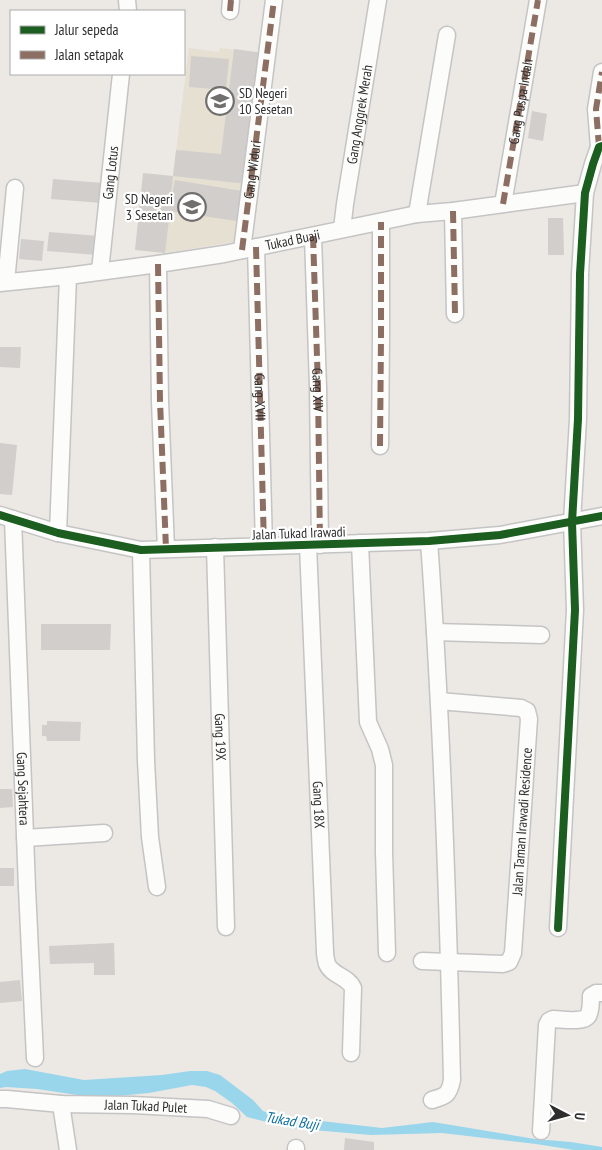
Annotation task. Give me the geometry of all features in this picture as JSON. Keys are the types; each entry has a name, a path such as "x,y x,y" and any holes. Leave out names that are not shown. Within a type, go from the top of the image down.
{"street":[{"name":"Gang Widuri","path":"249,248 274,0"},
{"name":"Gang Anggrek Merah","path":"342,229 378,0"},
{"name":"Gang Puspa Indah","path":"503,204 538,0"},
{"path":"417,214 447,35"},
{"path":"558,928 575,610 572,522 578,419 580,274 585,193 593,164 601,147 596,109 602,72"},
{"name":"Gang Lotus","path":"100,271 121,75"},
{"path":"3,282 15,188"},
{"name":"Tukad Buaji","path":"3,282 68,276 158,264 313,236 417,214 585,193"},
{"path":"453,211 455,314"},
{"path":"380,446 381,222"},
{"name":"Gang XIV","path":"313,236 318,387 314,545"},
{"name":"Gang XVII","path":"249,248 264,546"},
{"path":"158,264 160,401 166,549"},
{"path":"58,533 68,276"},
{"name":"Jalan Tukad Irawadi","path":"6,517 58,533 141,550 429,541 500,535 602,516"},
{"name":"Gang Sejahtera","path":"6,517 25,838 35,1058"},
{"path":"429,541 439,701 452,1080 450,1091 444,1097 432,1100"},
{"path":"360,544 368,722 380,749 384,765 384,852 388,953"},
{"name":"Gang 18X","path":"314,545 325,952 327,964 350,983 353,988 351,1053"},
{"name":"Gang 19X","path":"215,547 226,927"},
{"path":"141,550 146,761 150,837 157,887"},
{"path":"436,632 541,635"},
{"name":"Jalan Taman Irawadi Residence","path":"422,961 503,964 509,962 513,953 529,718 527,711 521,708 439,701"},
{"path":"25,838 104,833"},
{"path":"541,1131 547,1025 552,1019 582,1020 587,1018 591,996 596,993 602,993"},
{"name":"Jalan Tukad Pulet","path":"0,1099 7,1098 61,1104 208,1109 231,1116"},
{"path":"61,1104 68,1150"}],"shaded area":[{"name":"SD Negeri 10 Sesetan","path":"189,48 219,52 220,48 263,53 240,241 165,253 135,250 173,176"}],"water":[{"name":"Tukad Buji","path":"25,1069 84,1080 207,1071 220,1075 253,1100 263,1111 278,1116 382,1128 433,1122 535,1139 602,1147 602,1150 574,1150 442,1133 371,1135 290,1128 247,1117 215,1091 206,1087 192,1085 149,1093 97,1098 37,1089 0,1088 0,1074 7,1071"}],"building":[{"path":"234,49 263,53 248,184 173,176 176,150 221,154"},
{"path":"191,56 229,59 226,90 189,87"},
{"path":"532,111 547,114 543,141 528,138"},
{"name":"SD Negeri 3 Sesetan","path":"143,173 173,176 170,205 175,180 248,192 243,222 170,211 165,253 135,250"},
{"path":"53,179 103,183 102,203 51,199"},
{"path":"548,218 563,218 564,255 548,255"},
{"path":"49,232 99,236 97,255 47,251"},
{"path":"21,239 44,241 42,261 19,259"},
{"path":"0,347 21,347 20,368 0,367"},
{"path":"0,443 17,445 12,495 0,494"},
{"path":"41,624 111,624 110,650 41,650"},
{"path":"47,721 81,722 80,741 47,741 46,736 42,736 42,725 47,725"},
{"path":"0,789 12,789 13,807 0,808"},
{"path":"0,868 14,868 14,886 0,886"},
{"path":"114,943 115,975 94,975 94,963 50,964 49,946"},
{"path":"20,980 22,1001 0,1003 0,982"},
{"path":"345,1138 374,1142 374,1150 344,1150"}],"marked path":[{"path":"230,11 231,0"},
{"path":"242,250 274,0"},
{"path":"503,204 538,0"},
{"path":"599,147 596,109 602,72"},
{"path":"453,211 455,314"},
{"path":"380,446 381,222"},
{"path":"313,236 318,387 320,545"},
{"path":"256,247 264,546"},
{"path":"158,264 160,401 166,549"}],"cycle path":[{"path":"558,928 575,610 572,522 578,419 580,274 585,193 599,147 602,146"},
{"path":"0,515 58,533 141,550 429,541 500,535 602,516"}],"place":[{"name":"SD Negeri 10 Sesetan","path":"220,101"},
{"name":"SD Negeri 3 Sesetan","path":"192,207"}]}
